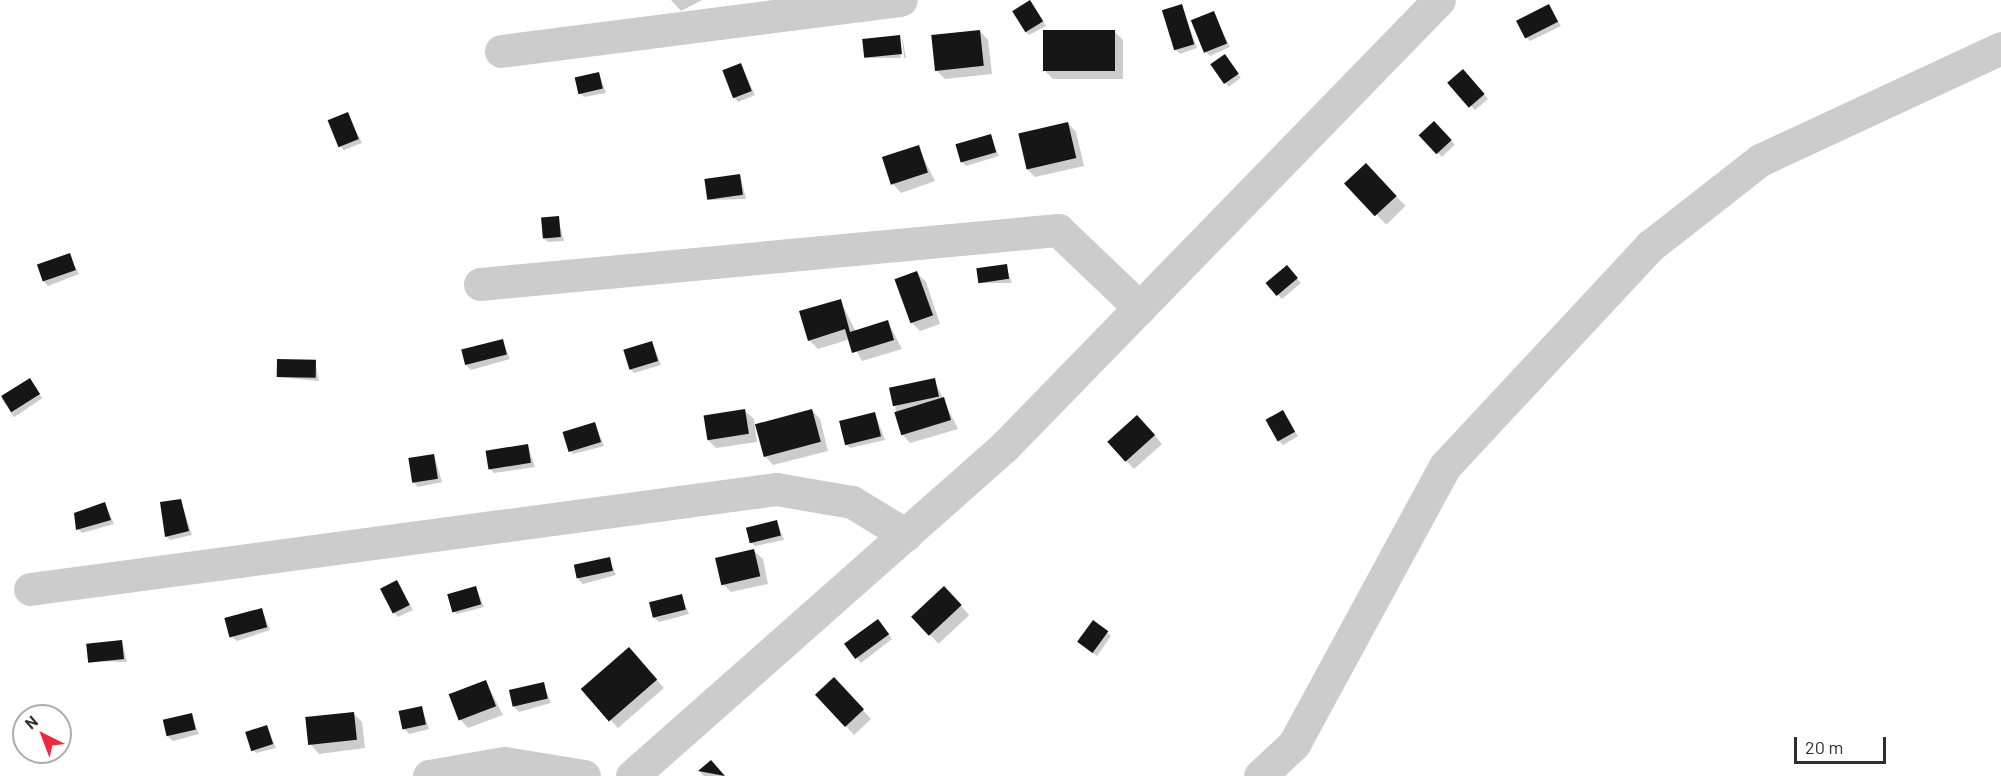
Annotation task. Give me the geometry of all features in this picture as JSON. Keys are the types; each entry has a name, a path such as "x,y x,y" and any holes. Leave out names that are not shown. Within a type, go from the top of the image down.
{"street":[{"path":"501,51 901,0"},
{"path":"632,776 1004,448 1435,1"},
{"path":"1260,776 1294,744 1445,466 1650,246 1760,160 2001,48"},
{"path":"480,284 1058,230 1140,308"},
{"path":"30,589 776,489 852,502 906,535"},
{"path":"429,776 504,763 584,776"}],"building":[{"path":"1030,0 1043,21 1025,32 1012,11"},
{"path":"1182,4 1194,44 1174,50 1162,10"},
{"path":"1549,4 1558,22 1525,39 1516,21"},
{"path":"1214,11 1227,43 1204,53 1191,20"},
{"path":"980,30 984,66 935,71 931,35"},
{"path":"1043,30 1115,30 1115,71 1043,71"},
{"path":"900,35 902,54 864,58 862,39"},
{"path":"1225,54 1239,74 1224,84 1210,64"},
{"path":"741,63 752,91 733,98 722,70"},
{"path":"1463,69 1485,94 1469,108 1447,83"},
{"path":"599,72 603,89 578,94 575,78"},
{"path":"348,112 359,139 338,147 328,120"},
{"path":"1434,121 1452,140 1436,154 1419,135"},
{"path":"1068,122 1076,158 1027,170 1018,133"},
{"path":"991,134 996,152 961,162 955,144"},
{"path":"919,145 928,173 891,185 882,157"},
{"path":"1366,163 1397,196 1375,216 1344,183"},
{"path":"740,174 743,195 707,200 704,179"},
{"path":"559,216 561,237 543,238 541,218"},
{"path":"70,253 76,270 43,281 37,264"},
{"path":"1007,264 1009,279 978,283 976,268"},
{"path":"1287,265 1298,278 1276,296 1266,283"},
{"path":"917,271 933,315 911,323 894,279"},
{"path":"841,299 850,332 888,320 894,340 852,353 845,329 808,341 799,311"},
{"path":"503,339 507,355 465,365 461,349"},
{"path":"652,341 658,361 629,370 623,350"},
{"path":"277,359 316,360 316,378 277,377"},
{"path":"30,378 40,394 11,412 1,396"},
{"path":"935,378 939,397 893,406 889,388"},
{"path":"944,397 951,420 901,435 894,412"},
{"path":"745,409 749,434 707,440 704,416"},
{"path":"812,409 821,442 764,457 755,424"},
{"path":"1283,410 1295,432 1278,442 1266,420"},
{"path":"875,412 881,436 845,445 839,421"},
{"path":"1137,415 1155,435 1125,462 1107,442"},
{"path":"595,422 601,442 569,452 562,432"},
{"path":"528,444 531,463 489,469 486,451"},
{"path":"434,454 438,479 412,483 408,458"},
{"path":"181,499 189,531 165,537 160,502"},
{"path":"105,502 111,520 76,530 74,513"},
{"path":"777,520 781,536 750,543 746,528"},
{"path":"754,549 760,576 721,585 715,558"},
{"path":"610,557 613,571 577,578 574,565"},
{"path":"397,580 410,605 393,614 380,589"},
{"path":"476,586 481,604 452,613 447,594"},
{"path":"944,586 962,605 929,636 911,617"},
{"path":"682,594 686,610 653,618 649,602"},
{"path":"262,608 267,627 230,637 224,618"},
{"path":"878,619 889,634 855,659 844,644"},
{"path":"1093,620 1108,631 1093,653 1077,642"},
{"path":"122,640 124,659 88,663 86,644"},
{"path":"629,647 657,679 609,721 581,689"},
{"path":"834,677 864,709 845,727 815,695"},
{"path":"486,680 496,706 459,720 449,694"},
{"path":"544,682 548,699 513,707 509,690"},
{"path":"422,706 426,725 402,730 399,711"},
{"path":"354,712 357,740 308,745 305,717"},
{"path":"192,713 196,730 167,736 163,720"},
{"path":"267,725 273,744 251,751 245,732"},
{"path":"711,760 725,776 698,771"}]}
